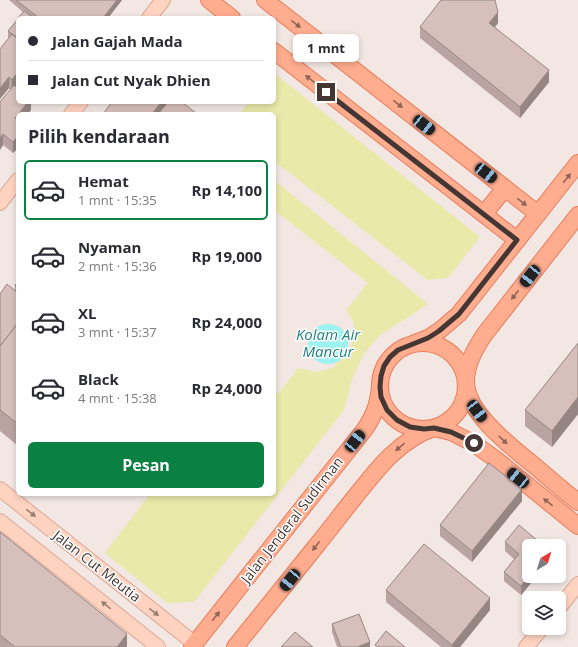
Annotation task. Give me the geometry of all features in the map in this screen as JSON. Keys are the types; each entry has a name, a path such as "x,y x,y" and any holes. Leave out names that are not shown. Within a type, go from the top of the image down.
{"main road":[{"path":"209,0 229,16"},
{"path":"265,0 538,214"},
{"path":"276,53 517,240"},
{"path":"578,164 459,314 428,338 398,350 390,357 384,366 380,387 381,397 387,410 397,420 410,427 424,429 434,428 451,432 474,443 578,526"},
{"path":"484,214 505,188"},
{"path":"235,647 386,460 402,444 422,432 441,425 452,418 458,411 465,394 468,365 476,348 484,335 578,215"},
{"path":"408,346 418,343 430,344 441,347 450,353 464,372 469,396 477,411 486,423 505,442 578,502"},
{"name":"Jalan Jenderal Sudirman","path":"193,645 365,429 376,411 380,387"}],"street":[{"path":"151,16 163,0"},
{"path":"73,112 79,104"},
{"path":"0,203 16,183"},
{"name":"Jalan Cut Meutia","path":"0,489 193,645"},
{"name":"Jalan Cut Meutia","path":"0,520 158,647"},
{"path":"566,599 578,584"},
{"path":"526,647 536,635"}],"green space":[{"path":"276,75 480,237 448,278 428,280 276,163 276,112 241,112 247,104 276,104"},
{"path":"276,182 428,304 379,336 363,355 352,380 344,410 194,602 167,603 105,553 148,496 276,496 276,392 278,394 298,368 316,372 333,368 350,350 355,334 353,320 346,310 368,283 276,212"}],"water":[{"name":"Kolam Air Mancur","path":"332,324 339,327 345,333 348,344 347,352 339,361 332,364 324,364 317,361 309,352 308,340 311,333 320,325"}],"building":[{"path":"16,0 117,0 105,16 36,16"},
{"path":"441,0 495,0 498,12 489,23 549,70 520,107 420,27"},
{"path":"24,11 31,16 20,16"},
{"path":"16,21 16,37 8,31"},
{"path":"12,34 16,37 16,75 12,80 9,77 0,88 0,49"},
{"path":"14,85 16,87 16,104 26,104 20,112 16,112 16,138 13,142 3,134 0,138 0,102"},
{"path":"110,104 160,104 154,112 104,112"},
{"path":"166,104 184,104 194,112 160,112"},
{"path":"7,284 16,291 16,326 0,346 0,294"},
{"path":"16,326 16,422 0,410 0,346"},
{"path":"578,343 578,397 552,431 525,410"},
{"path":"489,463 522,489 472,551 440,525"},
{"path":"519,525 536,539 522,539 522,583 523,583 521,586 504,572 519,554 505,542"},
{"path":"0,532 127,634 117,647 15,647 0,635"},
{"path":"424,544 490,598 452,645 386,590"},
{"path":"359,614 370,642 357,647 341,647 332,624"},
{"path":"386,631 405,647 378,647 375,645"},
{"path":"295,632 313,647 281,647"}],"route":[{"path":"326,92 517,240 459,314 428,338 398,350 390,357 384,366 381,376 381,397 387,410 397,420 410,427 424,429 434,428 451,432 474,443"}]}
